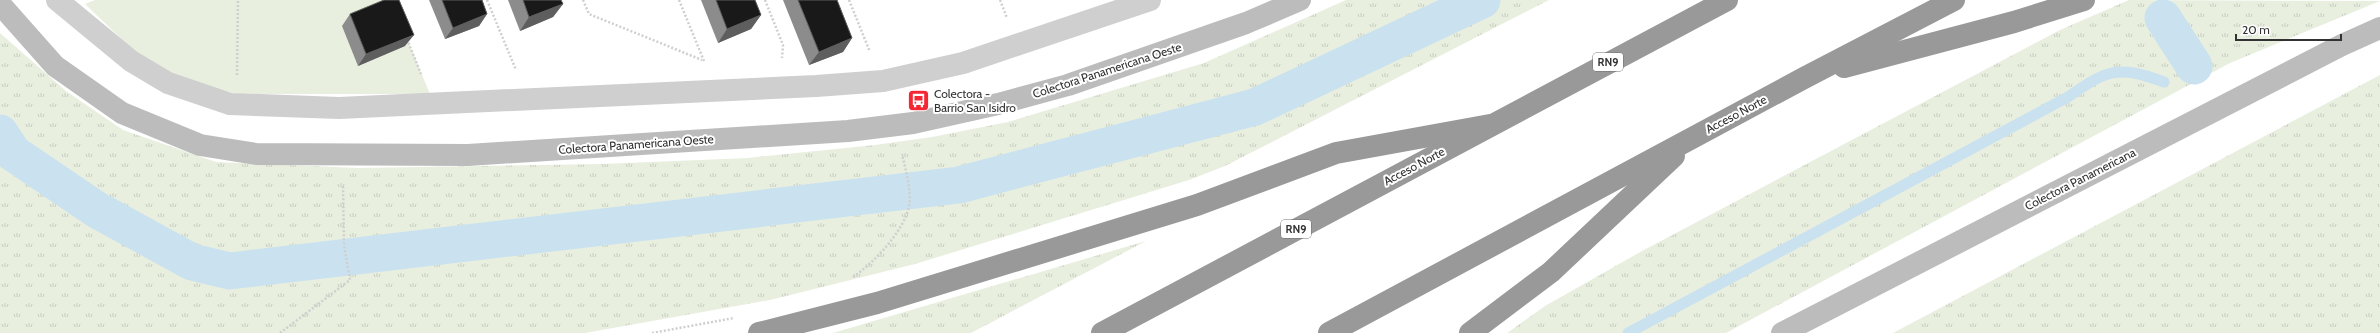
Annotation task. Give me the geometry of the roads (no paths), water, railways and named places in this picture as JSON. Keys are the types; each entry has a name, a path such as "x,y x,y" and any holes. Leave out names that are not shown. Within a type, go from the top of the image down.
{"highway":[{"name":"Acceso Norte","path":"1102,333 1726,0"},
{"name":"Acceso Norte","path":"1330,333 1697,135 1954,0"},
{"path":"1804,78 2014,22 2084,0"},
{"path":"759,333 878,303 1197,205 1336,153 1490,125"},
{"path":"1470,333 1551,272 1697,135"}],"street":[{"path":"57,0 131,61 168,83 230,104 339,108 782,88 882,81 963,63 1150,0"},
{"name":"Colectora Panamericana Oeste","path":"0,4 55,66 73,79 122,113 200,145 256,154 468,155 848,131 913,123 998,104 1068,85 1246,23 1300,0"},
{"name":"Colectora Panamericana","path":"1782,333 2342,44 2380,28"}],"waterway":[{"path":"0,133 13,153 97,210 192,262 230,271 959,185 1255,107 1482,0"},
{"path":"2163,18 2194,66"},
{"path":"1628,333 2068,97 2093,80 2104,75 2124,72 2135,73 2164,82"}],"place":[{"name":"Colectora - Barrio San Isidro","path":"919,100"}]}
